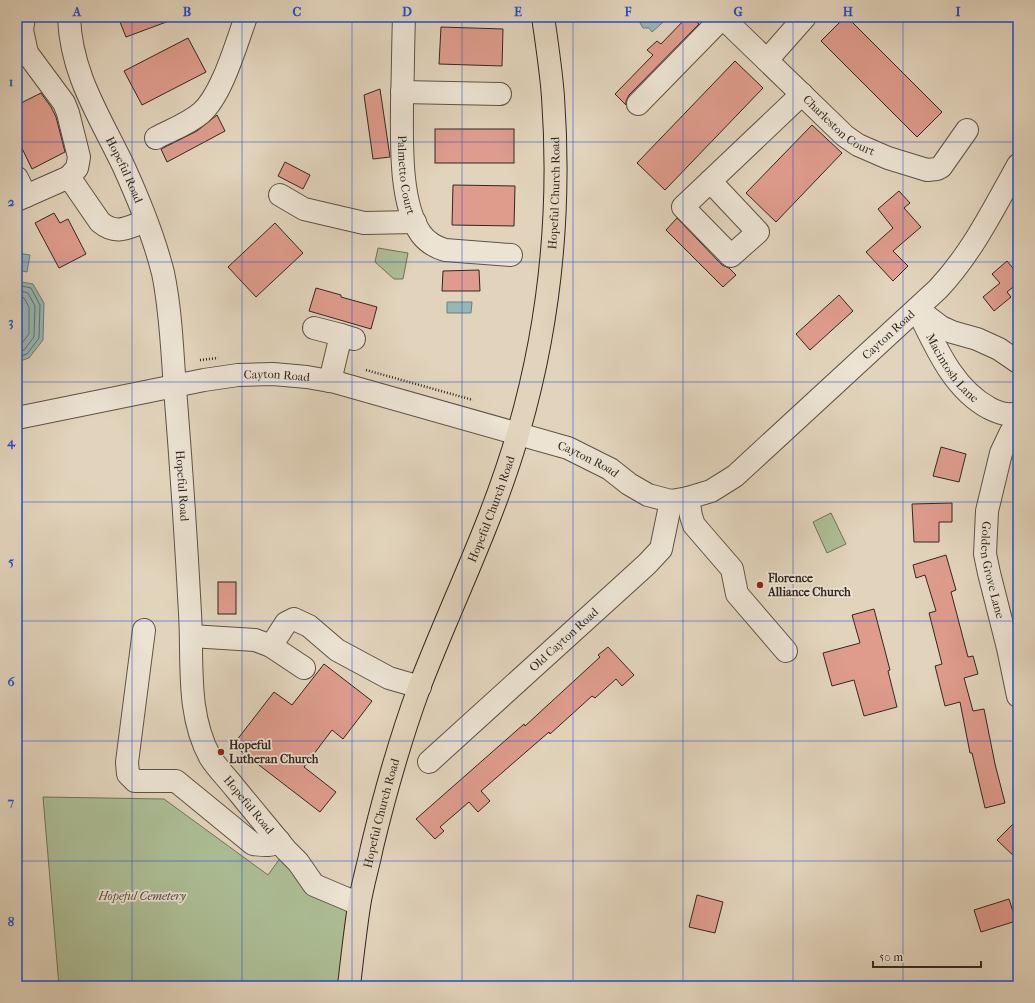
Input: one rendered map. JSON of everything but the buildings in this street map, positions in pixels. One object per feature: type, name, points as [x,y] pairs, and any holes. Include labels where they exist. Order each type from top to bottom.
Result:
[{"type":"main road","name":"Hopeful Church Road","points":[[349,986],[359,904],[391,773],[420,687],[492,511],[518,433],[537,359],[548,294],[554,229],[556,163],[553,97],[543,17]]},
{"type":"street","name":"Hopeful Road","points":[[69,17],[70,37],[82,84],[124,168],[146,221],[155,244],[163,273],[169,304],[183,484],[191,636],[191,688],[195,710],[204,742],[211,757],[279,841],[298,862],[314,885],[359,904]]},
{"type":"street","points":[[156,138],[189,121],[201,113],[208,105],[219,90],[246,17]]},
{"type":"street","name":"Palmetto Court","points":[[404,17],[402,147],[404,178],[410,211],[420,233],[426,240],[439,248],[445,250],[511,255]]},
{"type":"street","points":[[638,104],[722,17]]},
{"type":"street","name":"Charleston Court","points":[[722,17],[845,136],[858,145],[888,158],[927,170],[937,169],[941,167],[967,130]]},
{"type":"street","points":[[767,60],[805,17]]},
{"type":"street","points":[[20,191],[69,177],[77,168],[79,157],[68,113],[58,94],[27,53],[21,23]]},
{"type":"street","points":[[402,92],[500,94]]},
{"type":"street","points":[[710,181],[802,94]]},
{"type":"street","name":"Cayton Road","points":[[17,418],[204,380],[238,375],[273,374],[307,377],[330,381],[568,448],[610,469],[629,484],[648,495],[679,500],[711,491],[735,476],[917,310],[954,272],[967,254],[1018,165]]},
{"type":"street","points":[[69,177],[100,222],[107,227],[114,230],[121,230],[146,221]]},
{"type":"street","points":[[280,195],[304,209],[364,223],[415,222]]},
{"type":"street","name":"Macintosh Lane","points":[[917,310],[941,327],[999,348],[1018,362]]},
{"type":"street","name":"Macintosh Lane","points":[[917,310],[952,374],[964,390],[982,405],[1000,414],[1012,415],[1018,413]]},
{"type":"street","points":[[314,328],[348,337],[330,381]]},
{"type":"street","name":"Golden Grove Lane","points":[[1018,423],[1011,432],[1001,453],[987,511],[985,554],[988,573],[1013,647],[1018,696]]},
{"type":"street","points":[[679,500],[691,516],[694,525],[732,569],[737,594],[786,651]]},
{"type":"street","name":"Old Cayton Road","points":[[428,762],[647,564],[660,549],[679,500]]},
{"type":"street","points":[[271,646],[286,623],[294,619],[309,626],[337,650],[389,678],[420,687]]},
{"type":"street","points":[[144,630],[127,762],[128,774],[135,781],[176,781],[253,844],[265,846],[279,841]]},
{"type":"street","points":[[191,636],[255,640],[271,646],[304,668]]},
{"type":"green space","points":[[378,248],[408,253],[403,279],[394,279],[375,262]]},
{"type":"green space","points":[[831,513],[846,544],[827,553],[813,522]]},
{"type":"green space","name":"Hopeful Cemetery","points":[[43,797],[164,799],[268,875],[286,850],[298,862],[359,904],[349,986],[59,986]]},
{"type":"water","points":[[641,17],[669,17],[652,32],[649,28],[643,28],[640,23],[642,19]]},
{"type":"water","points":[[17,253],[30,255],[27,272],[17,270]]},
{"type":"water","points":[[17,281],[33,284],[44,303],[43,340],[29,358],[17,362]]},
{"type":"water","points":[[447,302],[472,302],[471,313],[447,313]]},
{"type":"place","name":"Florence Alliance Church","points":[[760,585]]},
{"type":"place","name":"Hopeful Lutheran Church","points":[[221,752]]}]
